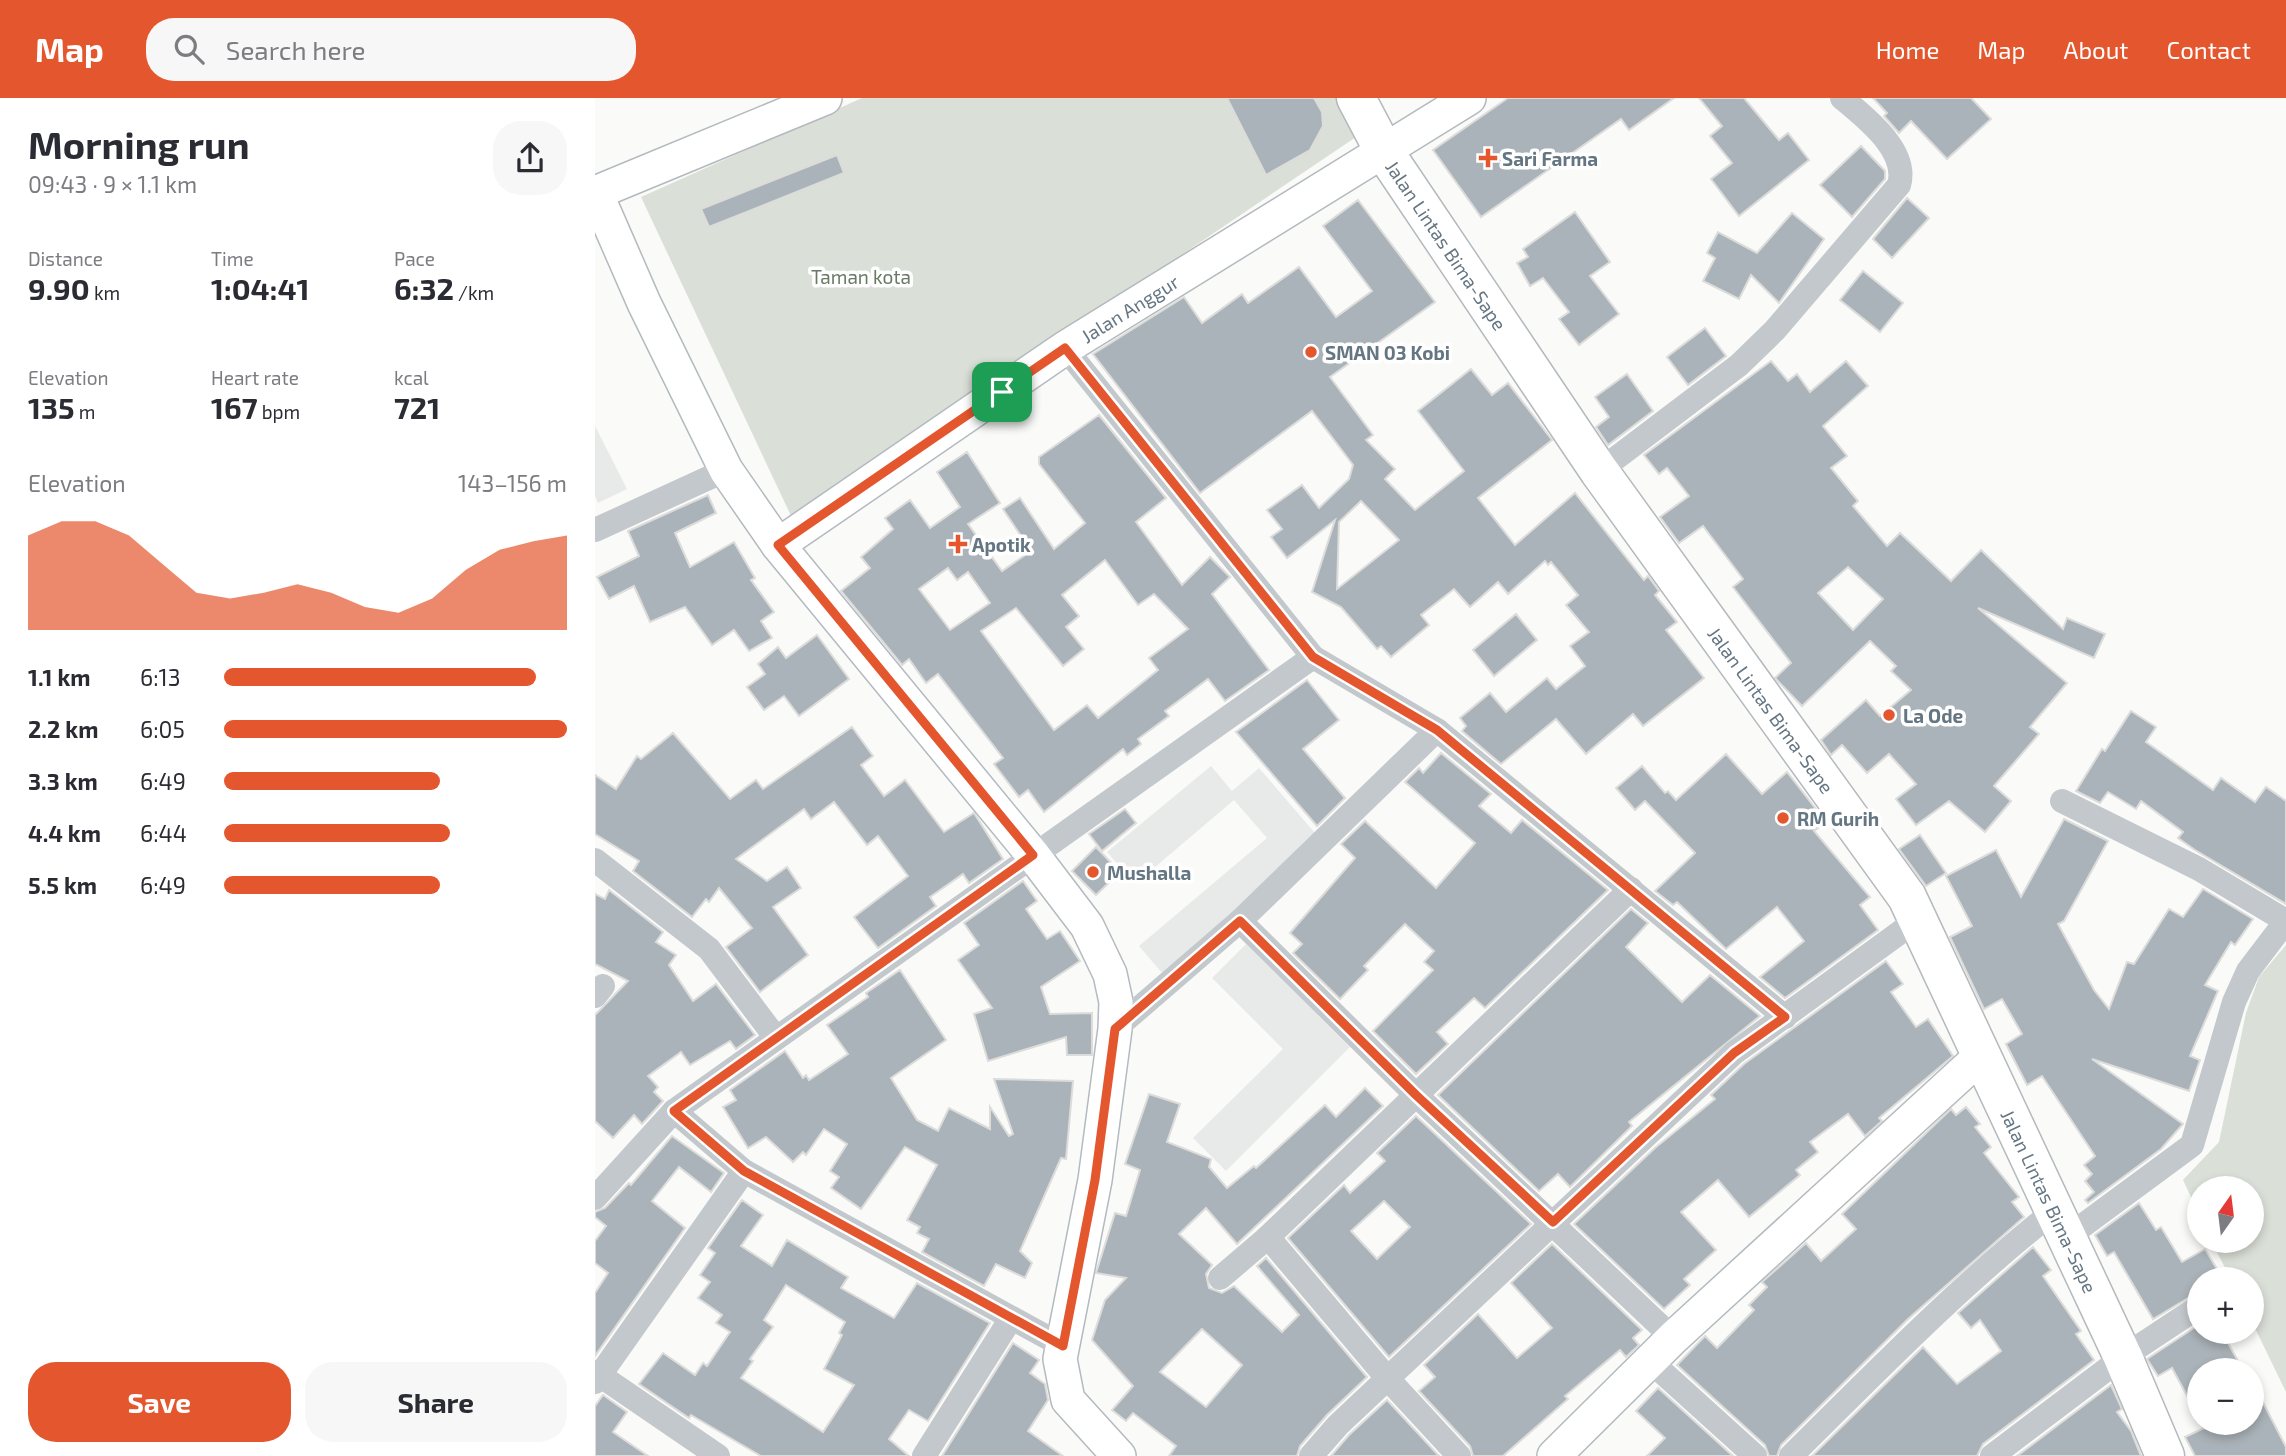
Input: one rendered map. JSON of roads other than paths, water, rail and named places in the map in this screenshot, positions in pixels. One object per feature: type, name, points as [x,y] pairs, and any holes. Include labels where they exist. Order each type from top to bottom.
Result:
[{"type":"highway","name":"Jalan Lintas Bima-Sape","points":[[1356,98],[1385,153],[1599,471],[1899,886],[1982,1055],[2123,1357],[2165,1456]]},
{"type":"street","points":[[825,98],[596,193],[644,303],[726,470],[778,545],[1033,855],[1087,926],[1110,974],[1116,1002],[1115,1029],[1095,1180],[1060,1359],[1068,1400],[1113,1454]]},
{"type":"street","name":"Jalan Anggur","points":[[778,545],[1065,348],[1385,153],[1469,98]]},
{"type":"street","points":[[1599,471],[1739,365],[1776,330],[1899,185],[1901,165],[1896,156],[1851,101]]},
{"type":"street","points":[[1065,348],[1313,657],[1437,730],[1785,1017]]},
{"type":"street","points":[[595,530],[726,470]]},
{"type":"street","points":[[596,1195],[674,1111],[1313,657]]},
{"type":"street","points":[[1115,1029],[1240,921],[1437,730]]},
{"type":"street","points":[[1791,1456],[1991,1260],[2060,1225],[2192,1145],[2234,1002],[2248,971],[2286,921],[2199,869],[2062,801]]},
{"type":"street","points":[[595,860],[709,948],[776,1038]]},
{"type":"street","points":[[1220,1278],[1268,1237],[1631,889]]},
{"type":"street","points":[[1311,1456],[1338,1425],[1734,1053],[1917,920]]},
{"type":"street","points":[[1240,921],[1416,1095],[1553,1222],[1755,1456]]},
{"type":"street","points":[[1554,1456],[1662,1350],[1982,1055]]},
{"type":"street","points":[[674,1111],[744,1171],[1010,1320],[1063,1346]]},
{"type":"street","points":[[718,1456],[597,1376],[744,1171]]},
{"type":"street","points":[[1268,1237],[1388,1379],[1459,1456]]},
{"type":"street","points":[[1992,1456],[2123,1357],[2187,1315]]},
{"type":"street","points":[[924,1456],[1010,1320]]},
{"type":"place","name":"Sari Farma","points":[[1488,158]]},
{"type":"place","name":"SMAN 03 Kobi","points":[[1311,352]]},
{"type":"place","name":"Apotik","points":[[958,544]]},
{"type":"place","name":"La Ode","points":[[1889,715]]},
{"type":"place","name":"RM Gurih","points":[[1783,818]]},
{"type":"place","name":"Mushalla","points":[[1093,872]]},
{"type":"park label","name":"Taman kota","points":[[861,276]]}]
